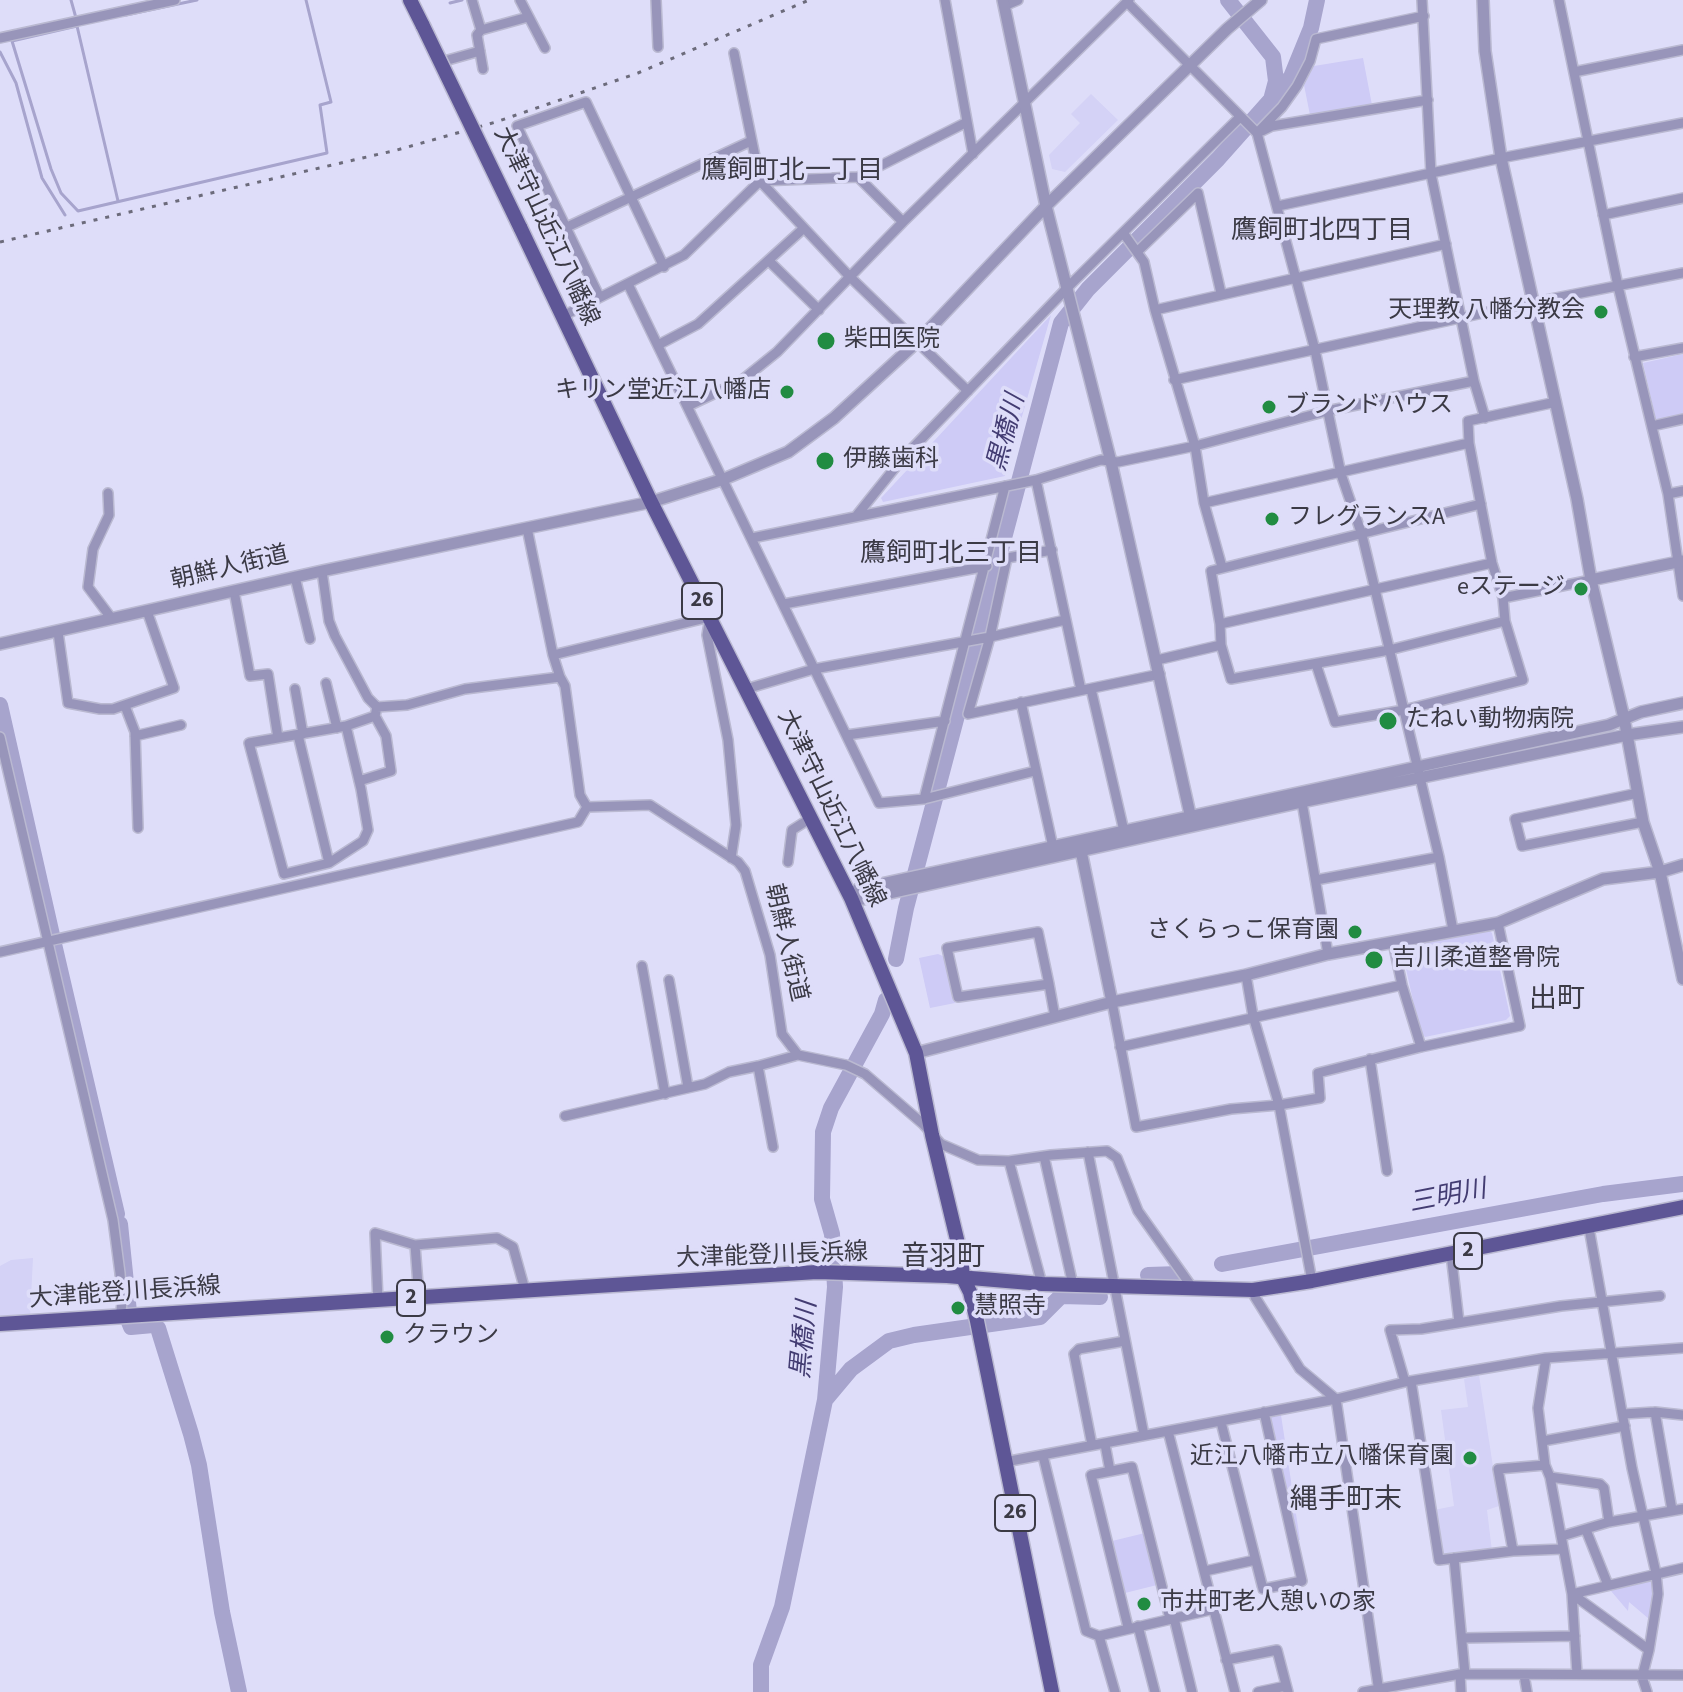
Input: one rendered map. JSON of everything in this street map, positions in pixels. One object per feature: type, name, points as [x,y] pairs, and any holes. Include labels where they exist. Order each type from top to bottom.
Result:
[{"type":"main road","name":"大津守山近江八幡線","points":[[410,0],[651,502],[851,898],[916,1053],[961,1256],[963,1278],[970,1292],[978,1328],[1052,1692]]},
{"type":"main road","name":"大津能登川長浜線","points":[[0,1324],[821,1272],[1115,1286],[1188,1279],[1253,1290],[1589,1228],[1683,1207]]},
{"type":"street","points":[[0,38],[175,0]]},
{"type":"street","points":[[472,0],[481,30]]},
{"type":"street","points":[[520,0],[545,48]]},
{"type":"street","points":[[656,0],[658,47]]},
{"type":"street","points":[[945,0],[973,154]]},
{"type":"street","points":[[1018,0],[1004,3],[1046,206],[1111,462],[1192,822]]},
{"type":"street","points":[[322,571],[651,502],[724,479],[788,452],[834,418],[918,341],[1046,206],[1261,0]]},
{"type":"street","points":[[1422,0],[1431,174],[1474,381],[1485,418]]},
{"type":"street","points":[[1483,0],[1485,51],[1501,158],[1577,499],[1591,580],[1624,718],[1643,822],[1660,872],[1683,979]]},
{"type":"street","points":[[1559,0],[1618,286],[1668,494],[1681,561],[1683,596]]},
{"type":"street","points":[[688,406],[741,381],[777,352],[903,222],[1128,1],[1257,133],[1315,350],[1341,474],[1362,535],[1439,857],[1453,930]]},
{"type":"street","points":[[1257,133],[1297,86],[1310,61],[1316,39],[1424,16]]},
{"type":"street","points":[[483,69],[477,35],[481,30],[528,17]]},
{"type":"street","points":[[1574,72],[1683,50]]},
{"type":"street","points":[[448,60],[480,51]]},
{"type":"street","points":[[734,53],[760,181],[850,277],[968,391]]},
{"type":"street","points":[[1257,133],[1272,126],[1428,100]]},
{"type":"street","points":[[599,296],[517,126],[586,102],[664,267]]},
{"type":"street","points":[[856,516],[902,459],[1068,287],[1240,117]]},
{"type":"street","points":[[563,316],[684,255],[760,181],[858,177],[967,122]]},
{"type":"street","points":[[1278,206],[1683,123]]},
{"type":"street","points":[[567,227],[751,141]]},
{"type":"street","points":[[858,177],[903,222]]},
{"type":"street","points":[[1138,251],[1198,193],[1221,293]]},
{"type":"street","points":[[1603,215],[1683,198]]},
{"type":"street","points":[[658,345],[698,324],[804,228]]},
{"type":"street","points":[[1124,234],[1144,262],[1174,380],[1195,446],[1204,503],[1222,567]]},
{"type":"street","points":[[1155,310],[1446,244]]},
{"type":"street","points":[[769,261],[819,310]]},
{"type":"street","points":[[1174,380],[1462,317],[1683,273]]},
{"type":"street","points":[[628,284],[879,803],[924,799],[1035,771]]},
{"type":"street","points":[[1634,357],[1683,348]]},
{"type":"street","points":[[752,538],[1036,480],[1101,460],[1111,462],[1195,446],[1327,411],[1474,381]]},
{"type":"street","points":[[1316,664],[1335,722],[1404,710],[1523,680],[1492,563],[1469,443],[1468,421],[1556,402]]},
{"type":"street","points":[[1652,426],[1683,419]]},
{"type":"street","points":[[1204,503],[1469,443]]},
{"type":"street","points":[[1036,480],[1065,620],[1124,831]]},
{"type":"street","points":[[924,799],[1007,486]]},
{"type":"street","points":[[1668,494],[1683,491]]},
{"type":"street","points":[[108,493],[109,515],[93,549],[88,587],[112,619]]},
{"type":"street","points":[[1481,504],[1211,571],[1221,645],[1231,679],[1389,650],[1505,621]]},
{"type":"street","points":[[0,952],[578,822],[587,807],[580,795],[565,686],[553,655],[527,528]]},
{"type":"street","points":[[1052,550],[1007,558],[990,637],[968,714],[1160,674]]},
{"type":"street","points":[[1503,598],[1681,561]]},
{"type":"street","points":[[1220,624],[1492,563]]},
{"type":"street","points":[[784,604],[987,566]]},
{"type":"street","name":"朝鮮人街道","points":[[0,644],[322,571],[329,621],[376,711],[391,755],[391,771],[359,781]]},
{"type":"street","points":[[295,577],[310,639]]},
{"type":"street","points":[[234,591],[250,676],[268,674],[278,738]]},
{"type":"street","points":[[58,632],[68,703],[100,709],[125,706],[174,688],[147,611]]},
{"type":"street","points":[[553,655],[710,617],[707,635],[728,740],[736,825],[731,858]]},
{"type":"street","points":[[746,689],[814,669],[1065,620]]},
{"type":"street","points":[[1157,660],[1221,645]]},
{"type":"street","points":[[326,683],[342,727],[359,781],[368,830],[363,841],[329,863],[284,874],[249,743],[342,727],[376,711],[465,689],[560,677]]},
{"type":"street","points":[[295,689],[300,734],[329,863]]},
{"type":"street","points":[[1021,702],[1053,847]]},
{"type":"street","points":[[927,879],[1053,847],[1080,846],[1124,831],[1302,802],[1609,725],[1624,718],[1683,703]]},
{"type":"street","points":[[125,706],[135,736],[138,828]]},
{"type":"street","points":[[847,735],[945,721]]},
{"type":"street","points":[[135,736],[181,725]]},
{"type":"street","points":[[851,898],[858,889],[900,885],[1419,773],[1683,727]]},
{"type":"street","points":[[0,737],[113,1220],[121,1288],[120,1317]]},
{"type":"street","points":[[1638,793],[1515,819],[1522,846],[1643,822]]},
{"type":"street","points":[[1302,802],[1328,954]]},
{"type":"street","name":"朝鮮人街道","points":[[587,807],[650,805],[731,858],[745,871],[770,955],[782,1034],[798,1055]]},
{"type":"street","points":[[788,862],[792,830],[811,818]]},
{"type":"street","points":[[1080,846],[1136,1127],[1231,1109],[1320,1098],[1318,1073],[1520,1026],[1498,923]]},
{"type":"street","points":[[1316,880],[1439,857]]},
{"type":"street","points":[[916,1053],[1112,1002],[1246,975],[1328,954],[1498,923],[1603,879],[1660,872],[1683,865]]},
{"type":"street","points":[[1049,984],[958,997],[947,948],[1038,932],[1049,984],[1055,1017]]},
{"type":"street","points":[[1393,942],[1421,1047]]},
{"type":"street","points":[[642,966],[665,1094]]},
{"type":"street","points":[[1246,975],[1253,1016],[1279,1105],[1312,1281]]},
{"type":"street","points":[[669,980],[688,1087]]},
{"type":"street","points":[[1120,1047],[1402,985]]},
{"type":"street","points":[[565,1116],[705,1084],[729,1072],[798,1055],[846,1065],[865,1074],[951,1150],[978,1160],[1009,1161],[1107,1151],[1117,1158],[1138,1211],[1188,1279]]},
{"type":"street","points":[[1370,1059],[1387,1171]]},
{"type":"street","points":[[758,1066],[773,1147]]},
{"type":"street","points":[[1088,1152],[1144,1435]]},
{"type":"street","points":[[1044,1156],[1073,1285]]},
{"type":"street","points":[[1009,1161],[1042,1284]]},
{"type":"street","points":[[1589,1228],[1625,1426],[1656,1573],[1658,1594],[1642,1677],[1647,1692]]},
{"type":"street","points":[[378,1301],[375,1233],[415,1245],[497,1238],[513,1247],[525,1290]]},
{"type":"street","points":[[415,1245],[419,1298]]},
{"type":"street","points":[[1451,1254],[1459,1322]]},
{"type":"street","points":[[1253,1290],[1300,1369],[1336,1399],[1379,1690]]},
{"type":"street","points":[[1563,1549],[1513,1551],[1439,1560],[1408,1381],[1390,1330],[1421,1329],[1561,1306],[1660,1296]]},
{"type":"street","points":[[1092,1445],[1074,1354],[1079,1349],[1125,1341]]},
{"type":"street","points":[[1005,1462],[1336,1399],[1408,1381],[1546,1358],[1683,1348]]},
{"type":"street","points":[[1546,1358],[1538,1408],[1545,1465],[1550,1477],[1572,1594],[1577,1674]]},
{"type":"street","points":[[1221,1422],[1263,1589],[1302,1581],[1264,1412]]},
{"type":"street","points":[[1623,1414],[1655,1412],[1683,1415]]},
{"type":"street","points":[[1655,1412],[1672,1510]]},
{"type":"street","points":[[1543,1441],[1625,1426]]},
{"type":"street","points":[[1168,1431],[1235,1692]]},
{"type":"street","points":[[1105,1444],[1110,1471]]},
{"type":"street","points":[[1043,1456],[1086,1631],[1099,1636],[1214,1609]]},
{"type":"street","points":[[1513,1551],[1498,1469],[1545,1465]]},
{"type":"street","points":[[1155,1692],[1133,1627],[1091,1475],[1132,1467],[1192,1692]]},
{"type":"street","points":[[1550,1477],[1600,1484],[1604,1488],[1609,1522]]},
{"type":"street","points":[[1562,1536],[1609,1522],[1683,1509]]},
{"type":"street","points":[[1586,1530],[1608,1585]]},
{"type":"street","points":[[1454,1558],[1463,1638],[1461,1692]]},
{"type":"street","points":[[1205,1571],[1255,1560]]},
{"type":"street","points":[[1572,1594],[1683,1568]]},
{"type":"street","points":[[1572,1594],[1649,1650]]},
{"type":"street","points":[[1099,1636],[1115,1692]]},
{"type":"street","points":[[1463,1638],[1575,1636]]},
{"type":"street","points":[[1226,1660],[1277,1650],[1287,1689],[1258,1692]]},
{"type":"street","points":[[1363,1692],[1463,1674],[1683,1675]]},
{"type":"street","points":[[1524,1675],[1527,1692]]},
{"type":"shaded area","points":[[1363,58],[1372,105],[1310,115],[1304,85],[1314,66]]},
{"type":"shaded area","points":[[1091,94],[1118,120],[1065,172],[1052,169],[1049,155],[1080,123],[1071,114]]},
{"type":"shaded area","points":[[1051,315],[1005,476],[883,502],[881,498]]},
{"type":"shaded area","points":[[1683,354],[1683,414],[1656,420],[1643,363]]},
{"type":"shaded area","points":[[1486,927],[1492,933],[1510,1016],[1506,1020],[1425,1037],[1420,1032],[1402,951],[1406,943]]},
{"type":"shaded area","points":[[938,954],[945,957],[955,1003],[930,1008],[919,958]]},
{"type":"shaded area","points":[[33,1258],[30,1317],[0,1319],[0,1266],[11,1260]]},
{"type":"shaded area","name":"近江八幡市立八幡保育園","points":[[1479,1375],[1499,1506],[1487,1510],[1492,1551],[1446,1557],[1441,1552],[1434,1510],[1454,1506],[1441,1410],[1468,1407],[1464,1379]]},
{"type":"shaded area","points":[[1281,1415],[1300,1540],[1269,1420]]},
{"type":"shaded area","points":[[1145,1533],[1157,1585],[1125,1593],[1112,1541]]},
{"type":"shaded area","points":[[1648,1579],[1654,1584],[1649,1619],[1629,1602],[1628,1611],[1611,1591]]},
{"type":"waterway","points":[[71,0],[76,18]]},
{"type":"waterway","points":[[126,15],[197,0]]},
{"type":"waterway","points":[[118,201],[77,26],[12,41],[51,169],[61,193],[78,211],[327,153],[320,105],[331,102],[306,0]]},
{"type":"waterway","points":[[450,3],[462,0]]},
{"type":"waterway","points":[[1228,0],[1273,57],[1276,81],[1272,96]]},
{"type":"waterway","name":"黒橋川","points":[[896,959],[906,908],[1061,323],[1088,289],[1218,159],[1291,77],[1311,28],[1317,0]]},
{"type":"waterway","points":[[0,52],[16,83],[42,178],[65,215]]},
{"type":"waterway","points":[[0,705],[52,935]]},
{"type":"waterway","points":[[54,944],[117,1214]]},
{"type":"waterway","name":"黒橋川","points":[[761,1692],[761,1665],[782,1607],[825,1400],[835,1287],[832,1234],[822,1199],[823,1132],[831,1108],[882,1014],[886,1000]]},
{"type":"waterway","name":"三明川","points":[[1222,1264],[1603,1194],[1683,1184]]},
{"type":"waterway","points":[[120,1224],[129,1312]]},
{"type":"waterway","name":"三明川","points":[[1148,1275],[1180,1274]]},
{"type":"waterway","name":"三明川","points":[[825,1400],[851,1369],[889,1341],[1040,1317],[1061,1296],[1100,1297]]},
{"type":"waterway","points":[[129,1322],[131,1327],[153,1325],[158,1328],[191,1434],[239,1692]]},
{"type":"railway","points":[[0,242],[397,150],[496,122],[638,73],[809,0]]},
{"type":"place","name":"天理教 八幡分教会","points":[[1601,312]]},
{"type":"place","name":"柴田医院","points":[[826,341]]},
{"type":"place","name":"キリン堂近江八幡店","points":[[787,392]]},
{"type":"place","name":"ブランドハウス","points":[[1269,407]]},
{"type":"place","name":"伊藤歯科","points":[[825,461]]},
{"type":"place","name":"フレグランスA","points":[[1272,519]]},
{"type":"place","name":"eステージ","points":[[1581,589]]},
{"type":"place","name":"たねい動物病院","points":[[1388,721]]},
{"type":"place","name":"さくらっこ保育園","points":[[1355,932]]},
{"type":"place","name":"吉川柔道整骨院","points":[[1374,960]]},
{"type":"place","name":"慧照寺","points":[[958,1308]]},
{"type":"place","name":"クラウン","points":[[387,1337]]},
{"type":"place","name":"近江八幡市立八幡保育園","points":[[1470,1458]]},
{"type":"place","name":"市井町老人憩いの家","points":[[1144,1604]]},
{"type":"district","name":"鷹飼町北一丁目","points":[[792,172]]},
{"type":"district","name":"鷹飼町北四丁目","points":[[1322,232]]},
{"type":"district","name":"鷹飼町北三丁目","points":[[951,555]]},
{"type":"district","name":"出町","points":[[1557,1001]]},
{"type":"district","name":"音羽町","points":[[943,1259]]},
{"type":"district","name":"縄手町末","points":[[1346,1502]]}]
